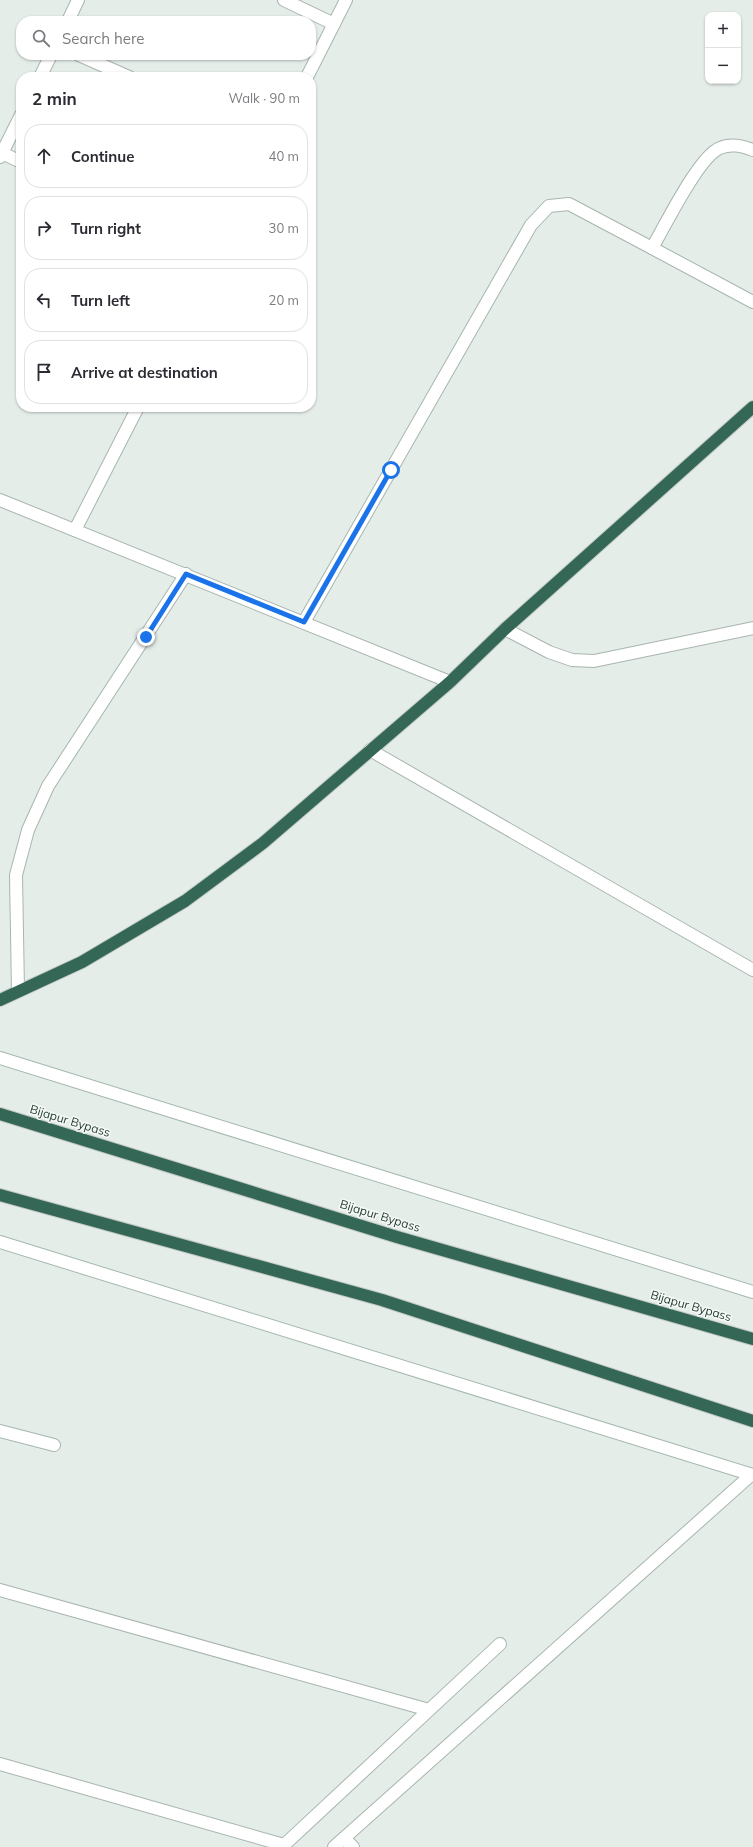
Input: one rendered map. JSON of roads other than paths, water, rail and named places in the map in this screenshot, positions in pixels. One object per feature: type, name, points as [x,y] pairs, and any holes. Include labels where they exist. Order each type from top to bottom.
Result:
[{"type":"highway","points":[[0,1000],[18,990],[82,962],[185,901],[263,843],[450,682],[505,629],[753,407]]},
{"type":"highway","name":"Bijapur Bypass","points":[[0,1114],[397,1237],[753,1339]]},
{"type":"highway","points":[[0,1194],[382,1300],[753,1421]]},
{"type":"street","points":[[70,16],[78,0]]},
{"type":"street","points":[[284,0],[334,24]]},
{"type":"street","points":[[316,59],[346,0]]},
{"type":"street","points":[[42,72],[48,60]]},
{"type":"street","points":[[90,60],[118,72]]},
{"type":"street","points":[[310,72],[316,60]]},
{"type":"street","points":[[16,125],[1,155],[16,160]]},
{"type":"street","points":[[652,248],[702,163],[719,148],[732,145],[753,150]]},
{"type":"street","points":[[304,622],[531,225],[549,206],[569,204],[753,302]]},
{"type":"street","points":[[75,530],[135,412]]},
{"type":"street","points":[[0,500],[450,682]]},
{"type":"street","points":[[18,990],[16,875],[28,830],[48,786],[186,574]]},
{"type":"street","points":[[505,629],[550,652],[572,660],[594,661],[753,628]]},
{"type":"street","points":[[370,750],[753,970]]},
{"type":"street","points":[[0,1058],[753,1292]]},
{"type":"street","points":[[0,1242],[752,1475]]},
{"type":"street","points":[[0,1431],[54,1445]]},
{"type":"street","points":[[334,1847],[752,1475]]},
{"type":"street","points":[[0,1590],[429,1710]]},
{"type":"street","points":[[0,1764],[283,1846],[500,1644]]},
{"type":"street","points":[[344,1838],[353,1847]]}]
